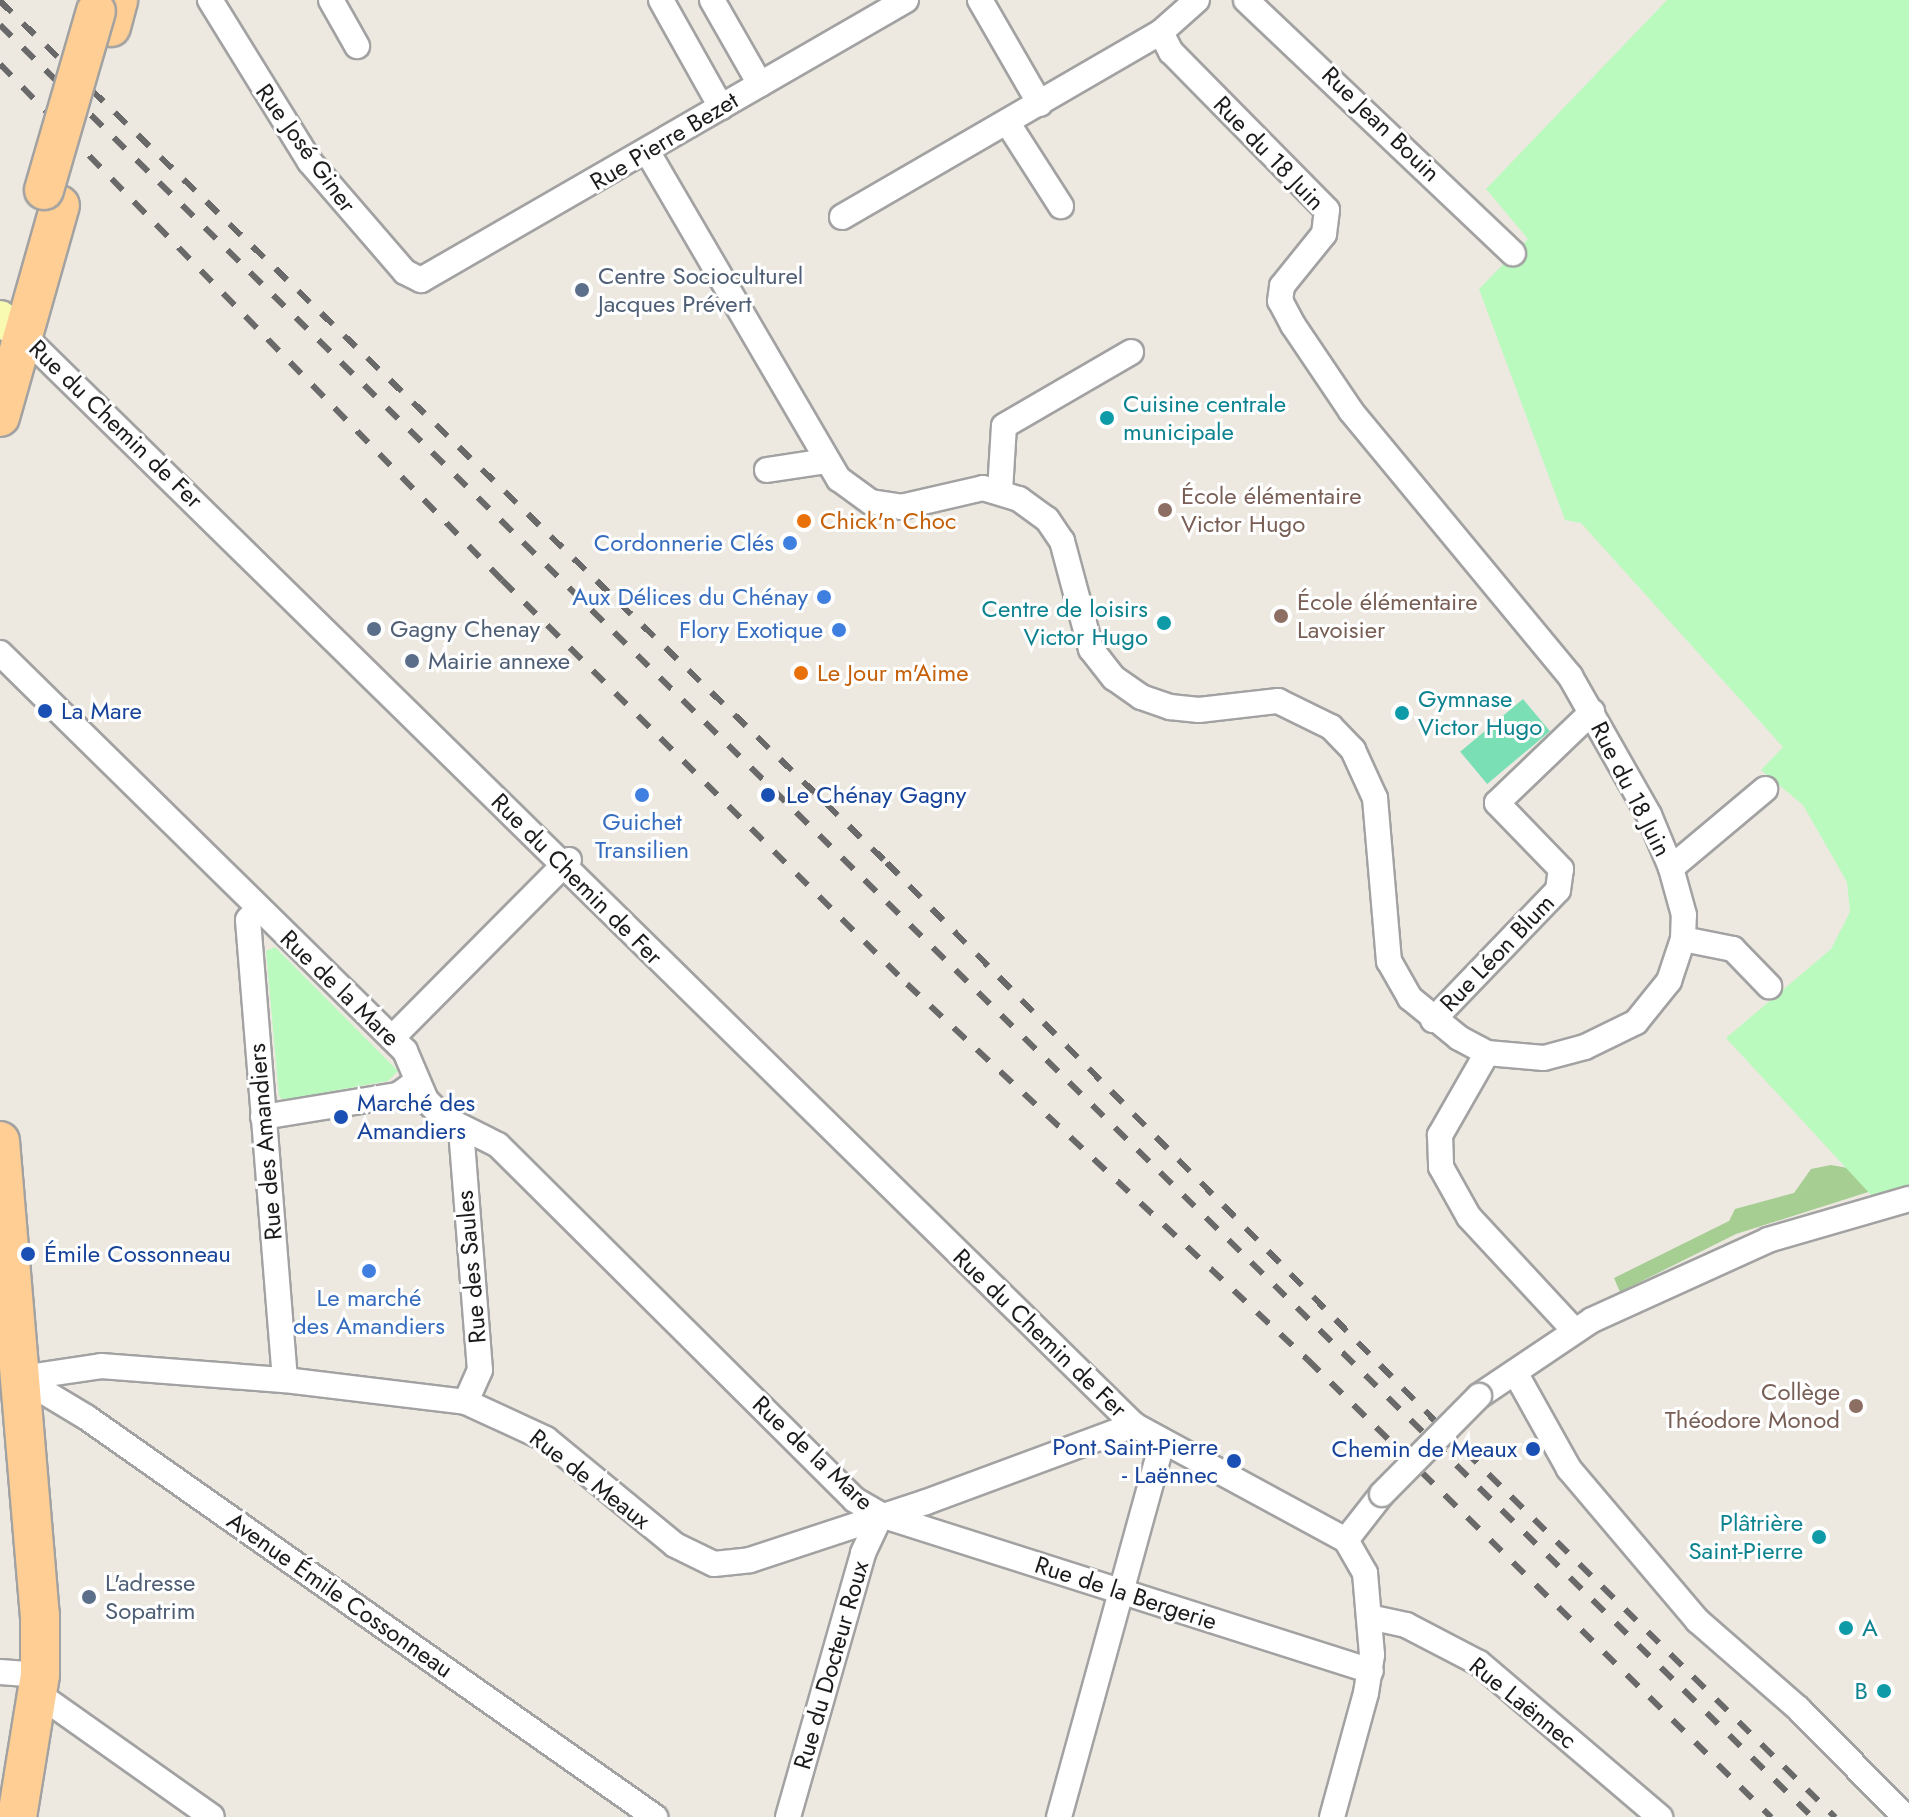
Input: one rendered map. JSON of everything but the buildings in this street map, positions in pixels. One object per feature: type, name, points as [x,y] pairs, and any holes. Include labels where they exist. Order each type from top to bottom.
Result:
[{"type":"main road","points":[[0,417],[7,322],[52,198],[106,9]]},
{"type":"main road","points":[[0,1141],[10,1380],[40,1615],[39,1684],[17,1817]]},
{"type":"street","name":"Rue José Giner","points":[[210,0],[310,162],[405,272],[421,280]]},
{"type":"street","points":[[331,0],[357,46]]},
{"type":"street","points":[[661,0],[721,107]]},
{"type":"street","points":[[712,0],[760,84]]},
{"type":"street","name":"Rue Pierre Bezet","points":[[421,280],[906,0]]},
{"type":"street","points":[[980,0],[1040,104]]},
{"type":"street","points":[[842,217],[1161,32],[1197,0]]},
{"type":"street","name":"Rue Jean Bouin","points":[[1246,0],[1360,102],[1513,253]]},
{"type":"street","name":"Rue du 18 Juin","points":[[1000,491],[1047,519],[1062,541],[1091,649],[1114,678],[1141,697],[1170,707],[1199,710],[1278,701],[1316,716],[1353,750],[1375,798],[1389,961],[1398,983],[1433,1020],[1487,1053],[1544,1058],[1614,1035],[1650,1009],[1669,981],[1683,939],[1682,898],[1649,815],[1592,712],[1543,638],[1326,378],[1280,301],[1288,276],[1328,223],[1322,204],[1171,52],[1161,32]]},
{"type":"street","points":[[1007,122],[1061,206]]},
{"type":"street","points":[[647,151],[827,461],[839,479],[881,504],[901,507],[983,488],[1000,491],[1004,426],[1131,352]]},
{"type":"street","name":"Rue du Chemin de Fer","points":[[7,322],[566,863],[1134,1425]]},
{"type":"street","points":[[767,470],[827,461]]},
{"type":"street","name":"Rue de la Mare","points":[[0,653],[392,1038],[415,1069],[416,1082],[426,1100],[461,1129],[498,1145],[855,1500],[881,1515]]},
{"type":"street","name":"Rue Léon Blum","points":[[1433,1020],[1558,890],[1561,869],[1497,803],[1592,712]]},
{"type":"street","points":[[1671,868],[1765,789]]},
{"type":"street","points":[[392,1038],[566,863]]},
{"type":"street","name":"Rue des Amandiers","points":[[259,908],[248,920],[285,1380]]},
{"type":"street","points":[[1683,939],[1733,949],[1769,986]]},
{"type":"street","points":[[1487,1053],[1440,1135],[1441,1167],[1469,1217],[1574,1330]]},
{"type":"street","points":[[263,1117],[398,1095],[416,1082]]},
{"type":"street","name":"Rue des Saules","points":[[461,1129],[480,1370],[466,1402]]},
{"type":"street","points":[[1346,1540],[1382,1494],[1479,1396],[1516,1374],[1574,1330],[1768,1240],[1909,1199]]},
{"type":"street","name":"Rue de Meaux","points":[[10,1380],[101,1366],[285,1380],[466,1402],[546,1439],[675,1545],[714,1564],[750,1560],[1134,1425]]},
{"type":"street","points":[[1516,1374],[1569,1469],[1698,1621],[1799,1709],[1905,1817]]},
{"type":"street","name":"Avenue Émile Cossonneau","points":[[10,1380],[86,1417],[655,1817]]},
{"type":"street","points":[[1134,1425],[1162,1444],[1346,1540],[1365,1573],[1371,1671],[1332,1817]]},
{"type":"street","points":[[1059,1817],[1162,1444]]},
{"type":"street","name":"Rue de la Bergerie","points":[[881,1515],[1371,1671]]},
{"type":"street","name":"Rue du Docteur Roux","points":[[788,1817],[863,1553],[881,1515]]},
{"type":"street","name":"Rue Laënnec","points":[[1369,1617],[1406,1625],[1479,1663],[1660,1817]]},
{"type":"street","points":[[0,1672],[39,1684],[212,1817]]},
{"type":"green space","points":[[1667,0],[1909,0],[1909,1185],[1871,1195],[1726,1038],[1831,949],[1850,912],[1847,882],[1803,805],[1761,770],[1783,747],[1581,523],[1565,520],[1479,289],[1528,239],[1486,189]]},
{"type":"green space","points":[[1523,699],[1550,731],[1487,784],[1460,752]]},
{"type":"green space","points":[[275,947],[398,1071],[388,1081],[283,1100],[279,1096],[266,951]]},
{"type":"green space","points":[[1831,1165],[1909,1179],[1736,1234],[1620,1292],[1614,1278],[1729,1221],[1735,1209],[1794,1193],[1811,1169]]},
{"type":"railway","points":[[0,1],[887,863],[1443,1429],[1835,1817]]},
{"type":"railway","points":[[0,25],[1812,1817]]},
{"type":"railway","points":[[0,64],[502,580],[907,984],[1308,1360],[1771,1817]]},
{"type":"place","name":"Centre Socioculturel Jacques Prévert","points":[[582,290]]},
{"type":"place","name":"Cuisine centrale municipale","points":[[1107,418]]},
{"type":"place","name":"École élémentaire Victor Hugo","points":[[1165,510]]},
{"type":"place","name":"Chick'n Choc","points":[[804,521]]},
{"type":"place","name":"Cordonnerie Clés","points":[[790,543]]},
{"type":"place","name":"Aux Délices du Chénay","points":[[824,597]]},
{"type":"place","name":"École élémentaire Lavoisier","points":[[1281,616]]},
{"type":"place","name":"Centre de loisirs Victor Hugo","points":[[1164,623]]},
{"type":"place","name":"Gagny Chenay","points":[[374,629]]},
{"type":"place","name":"Flory Exotique","points":[[839,630]]},
{"type":"place","name":"Mairie annexe","points":[[412,661]]},
{"type":"place","name":"Le Jour m'Aime","points":[[801,673]]},
{"type":"place","name":"La Mare","points":[[45,711]]},
{"type":"place","name":"Gymnase Victor Hugo","points":[[1402,713]]},
{"type":"place","name":"Guichet Transilien","points":[[642,795]]},
{"type":"place","name":"Le Chénay Gagny","points":[[768,795]]},
{"type":"place","name":"Marché des Amandiers","points":[[341,1117]]},
{"type":"place","name":"Émile Cossonneau","points":[[28,1254]]},
{"type":"place","name":"Le marché des Amandiers","points":[[369,1271]]},
{"type":"place","name":"Collège Théodore Monod","points":[[1856,1406]]},
{"type":"place","name":"Chemin de Meaux","points":[[1533,1449]]},
{"type":"place","name":"Pont Saint-Pierre - Laënnec","points":[[1234,1461]]},
{"type":"place","name":"Plâtrière Saint-Pierre","points":[[1819,1537]]},
{"type":"place","name":"L'adresse Sopatrim","points":[[89,1597]]},
{"type":"place","name":"A","points":[[1846,1628]]},
{"type":"place","name":"B","points":[[1884,1691]]}]
